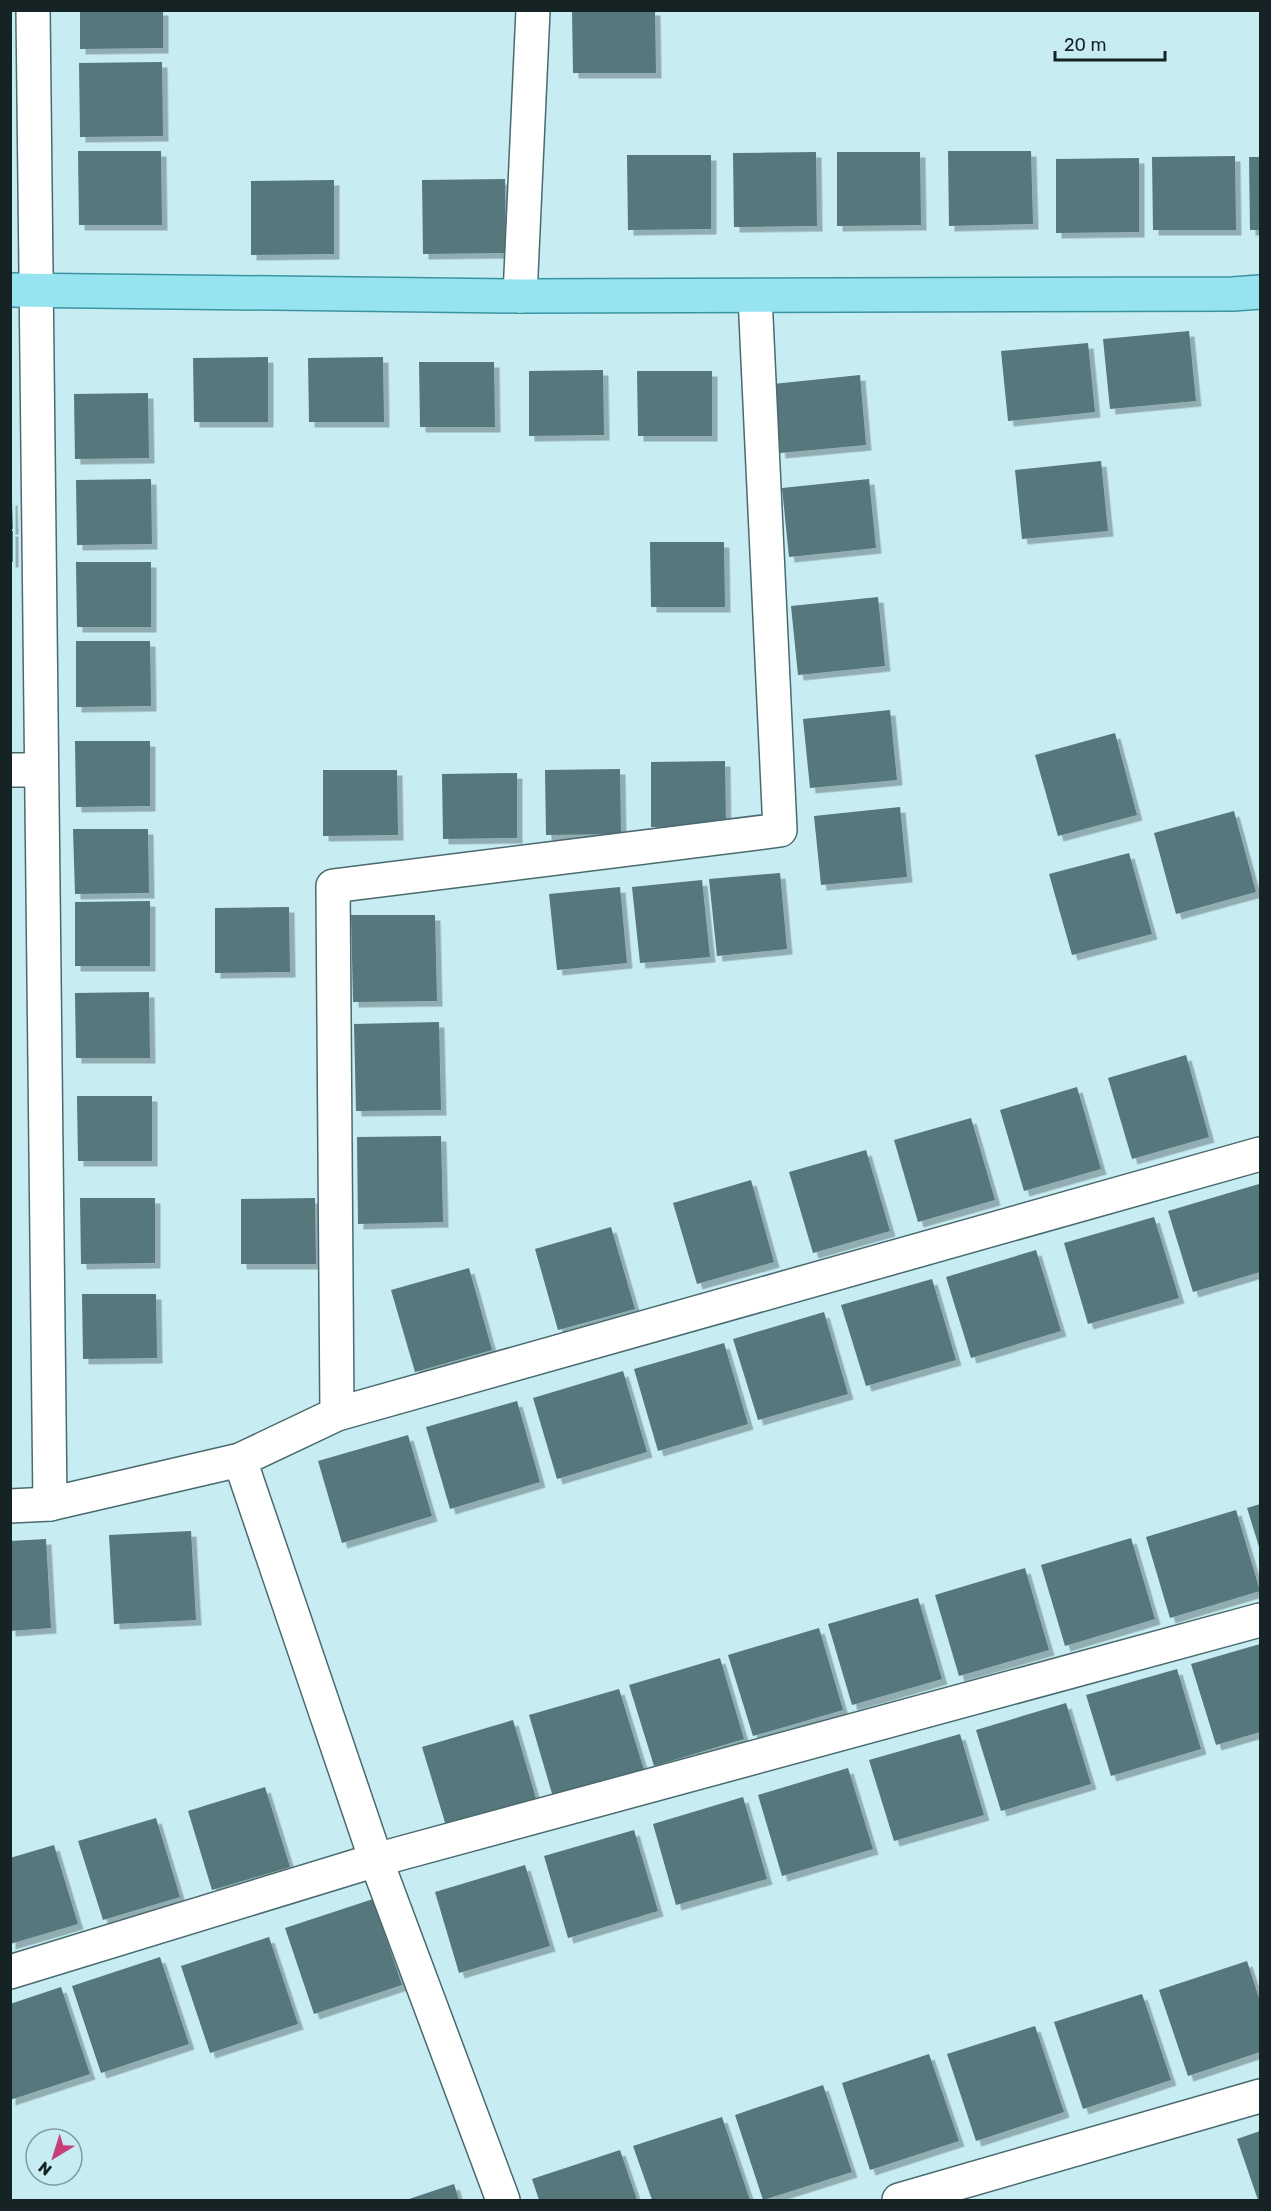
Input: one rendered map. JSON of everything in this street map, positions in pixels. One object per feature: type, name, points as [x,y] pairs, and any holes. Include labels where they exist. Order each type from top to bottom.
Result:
[{"type":"main road","points":[[23,291],[520,296],[1233,294],[1260,292]]},
{"type":"street","points":[[33,10],[23,291],[25,770],[50,1504]]},
{"type":"street","points":[[520,296],[533,10]]},
{"type":"street","points":[[337,1414],[333,886],[780,830],[755,296]]},
{"type":"street","points":[[10,1506],[50,1504],[240,1460],[337,1414],[1260,1154]]},
{"type":"street","points":[[240,1460],[376,1860],[503,2200]]},
{"type":"street","points":[[10,1972],[376,1860],[1260,1620]]},
{"type":"street","points":[[899,2200],[1260,2096]]},
{"type":"building","points":[[80,10],[163,10],[163,48],[80,49]]},
{"type":"building","points":[[572,10],[655,10],[656,73],[573,73]]},
{"type":"building","points":[[162,62],[163,136],[80,137],[79,63]]},
{"type":"building","points":[[78,151],[161,151],[162,225],[79,225]]},
{"type":"building","points":[[948,151],[1031,151],[1033,224],[949,226]]},
{"type":"building","points":[[816,152],[817,226],[734,227],[733,153]]},
{"type":"building","points":[[837,152],[920,152],[921,225],[837,226]]},
{"type":"building","points":[[627,155],[711,155],[711,229],[628,230]]},
{"type":"building","points":[[1235,156],[1236,230],[1153,230],[1152,157]]},
{"type":"building","points":[[1249,157],[1260,157],[1260,230],[1250,230]]},
{"type":"building","points":[[1139,158],[1139,232],[1056,233],[1056,159]]},
{"type":"building","points":[[505,179],[506,253],[423,254],[422,180]]},
{"type":"building","points":[[334,180],[334,254],[251,255],[251,181]]},
{"type":"building","points":[[1189,331],[1196,401],[1110,409],[1103,339]]},
{"type":"building","points":[[1088,343],[1095,412],[1008,421],[1001,351]]},
{"type":"building","points":[[268,357],[268,422],[194,422],[193,358]]},
{"type":"building","points":[[383,357],[384,422],[309,422],[308,358]]},
{"type":"building","points":[[419,362],[494,362],[495,427],[420,427]]},
{"type":"building","points":[[603,370],[604,435],[529,436],[529,371]]},
{"type":"building","points":[[637,371],[712,371],[712,436],[638,436]]},
{"type":"building","points":[[860,375],[866,445],[780,453],[773,384]]},
{"type":"building","points":[[148,393],[149,458],[75,459],[74,394]]},
{"type":"building","points":[[1101,461],[1108,531],[1022,539],[1015,470]]},
{"type":"building","points":[[151,479],[152,544],[77,545],[76,480]]},
{"type":"building","points":[[869,479],[876,548],[789,557],[782,488]]},
{"type":"building","points":[[10,500],[12,500],[13,529],[10,529]]},
{"type":"building","points":[[10,531],[13,531],[13,562],[10,562]]},
{"type":"building","points":[[650,542],[724,542],[725,607],[651,607]]},
{"type":"building","points":[[76,562],[151,562],[151,627],[77,627]]},
{"type":"building","points":[[878,597],[885,666],[798,675],[791,606]]},
{"type":"building","points":[[76,641],[150,641],[151,706],[76,707]]},
{"type":"building","points":[[890,710],[897,780],[810,788],[803,719]]},
{"type":"building","points":[[1115,733],[1137,815],[1058,836],[1035,755]]},
{"type":"building","points":[[75,741],[150,741],[150,806],[76,807]]},
{"type":"building","points":[[725,761],[726,826],[651,827],[651,762]]},
{"type":"building","points":[[620,769],[621,834],[546,835],[545,770]]},
{"type":"building","points":[[323,770],[397,770],[398,835],[323,836]]},
{"type":"building","points":[[517,773],[517,838],[443,839],[442,774]]},
{"type":"building","points":[[900,807],[907,877],[821,885],[814,816]]},
{"type":"building","points":[[1234,811],[1256,892],[1176,914],[1154,833]]},
{"type":"building","points":[[73,829],[148,829],[149,893],[75,894]]},
{"type":"building","points":[[1129,853],[1152,934],[1072,955],[1049,874]]},
{"type":"building","points":[[780,873],[787,949],[717,956],[709,879]]},
{"type":"building","points":[[702,880],[710,957],[640,963],[632,887]]},
{"type":"building","points":[[620,887],[627,963],[557,970],[549,894]]},
{"type":"building","points":[[150,901],[150,966],[75,966],[75,902]]},
{"type":"building","points":[[289,907],[290,972],[215,973],[215,908]]},
{"type":"building","points":[[351,915],[435,915],[437,1001],[353,1002]]},
{"type":"building","points":[[149,992],[150,1058],[76,1058],[75,993]]},
{"type":"building","points":[[439,1022],[441,1110],[356,1111],[354,1024]]},
{"type":"building","points":[[1186,1055],[1209,1137],[1132,1159],[1108,1078]]},
{"type":"building","points":[[1077,1087],[1101,1169],[1024,1191],[1000,1110]]},
{"type":"building","points":[[77,1096],[152,1096],[152,1161],[78,1161]]},
{"type":"building","points":[[971,1118],[995,1200],[918,1222],[894,1140]]},
{"type":"building","points":[[441,1136],[443,1222],[358,1224],[357,1137]]},
{"type":"building","points":[[866,1150],[890,1231],[813,1253],[789,1172]]},
{"type":"building","points":[[751,1180],[774,1262],[697,1284],[673,1203]]},
{"type":"building","points":[[1259,1184],[1260,1272],[1193,1292],[1168,1211]]},
{"type":"building","points":[[80,1198],[155,1198],[155,1263],[81,1264]]},
{"type":"building","points":[[315,1198],[316,1264],[241,1264],[241,1199]]},
{"type":"building","points":[[1154,1217],[1179,1298],[1088,1324],[1064,1243]]},
{"type":"building","points":[[611,1227],[635,1309],[558,1330],[535,1249]]},
{"type":"building","points":[[1036,1250],[1061,1331],[971,1358],[946,1277]]},
{"type":"building","points":[[469,1268],[492,1350],[415,1372],[391,1290]]},
{"type":"building","points":[[932,1279],[956,1360],[866,1386],[841,1305]]},
{"type":"building","points":[[82,1294],[156,1294],[157,1358],[83,1359]]},
{"type":"building","points":[[824,1312],[848,1394],[758,1420],[733,1339]]},
{"type":"building","points":[[724,1343],[748,1424],[658,1451],[634,1369]]},
{"type":"building","points":[[623,1371],[647,1452],[557,1479],[533,1398]]},
{"type":"building","points":[[517,1401],[540,1482],[450,1509],[426,1427]]},
{"type":"building","points":[[408,1435],[432,1516],[342,1543],[318,1461]]},
{"type":"building","points":[[1260,1504],[1260,1550],[1247,1508]]},
{"type":"building","points":[[1236,1510],[1260,1591],[1170,1618],[1146,1537]]},
{"type":"building","points":[[191,1531],[196,1620],[114,1624],[109,1535]]},
{"type":"building","points":[[1131,1538],[1155,1619],[1065,1646],[1041,1565]]},
{"type":"building","points":[[46,1539],[51,1628],[10,1631],[10,1541]]},
{"type":"building","points":[[1025,1568],[1049,1650],[959,1676],[935,1595]]},
{"type":"building","points":[[918,1598],[942,1679],[852,1705],[828,1624]]},
{"type":"building","points":[[819,1628],[843,1710],[753,1736],[728,1655]]},
{"type":"building","points":[[1260,1644],[1260,1732],[1216,1745],[1191,1664]]},
{"type":"building","points":[[720,1658],[744,1739],[654,1766],[629,1685]]},
{"type":"building","points":[[1177,1669],[1201,1749],[1111,1776],[1086,1695]]},
{"type":"building","points":[[619,1689],[644,1770],[553,1797],[529,1715]]},
{"type":"building","points":[[1066,1703],[1091,1784],[1001,1811],[976,1730]]},
{"type":"building","points":[[513,1720],[537,1802],[447,1829],[422,1747]]},
{"type":"building","points":[[960,1734],[984,1815],[894,1841],[869,1760]]},
{"type":"building","points":[[848,1768],[873,1849],[782,1876],[758,1795]]},
{"type":"building","points":[[265,1787],[290,1867],[212,1890],[188,1811]]},
{"type":"building","points":[[743,1797],[767,1879],[676,1905],[653,1824]]},
{"type":"building","points":[[156,1818],[180,1897],[103,1920],[78,1841]]},
{"type":"building","points":[[634,1830],[658,1911],[568,1938],[544,1856]]},
{"type":"building","points":[[54,1845],[78,1924],[10,1944],[10,1858]]},
{"type":"building","points":[[525,1865],[550,1946],[459,1973],[435,1892]]},
{"type":"building","points":[[373,1899],[402,1985],[314,2014],[285,1928]]},
{"type":"building","points":[[269,1937],[298,2024],[210,2053],[181,1966]]},
{"type":"building","points":[[160,1957],[189,2044],[101,2073],[72,1986]]},
{"type":"building","points":[[1247,1961],[1260,2001],[1260,2052],[1188,2076],[1159,1990]]},
{"type":"building","points":[[61,1987],[90,2074],[10,2100],[10,2004]]},
{"type":"building","points":[[1142,1994],[1171,2080],[1083,2109],[1054,2022]]},
{"type":"building","points":[[1035,2026],[1064,2112],[976,2141],[947,2054]]},
{"type":"building","points":[[929,2054],[959,2141],[870,2170],[842,2083]]},
{"type":"building","points":[[823,2085],[852,2172],[763,2200],[735,2115]]},
{"type":"building","points":[[722,2117],[750,2200],[652,2200],[633,2146]]},
{"type":"building","points":[[1260,2131],[1260,2200],[1258,2200],[1237,2139]]},
{"type":"building","points":[[620,2150],[637,2200],[539,2200],[532,2179]]},
{"type":"building","points":[[454,2184],[459,2200],[406,2200]]}]
